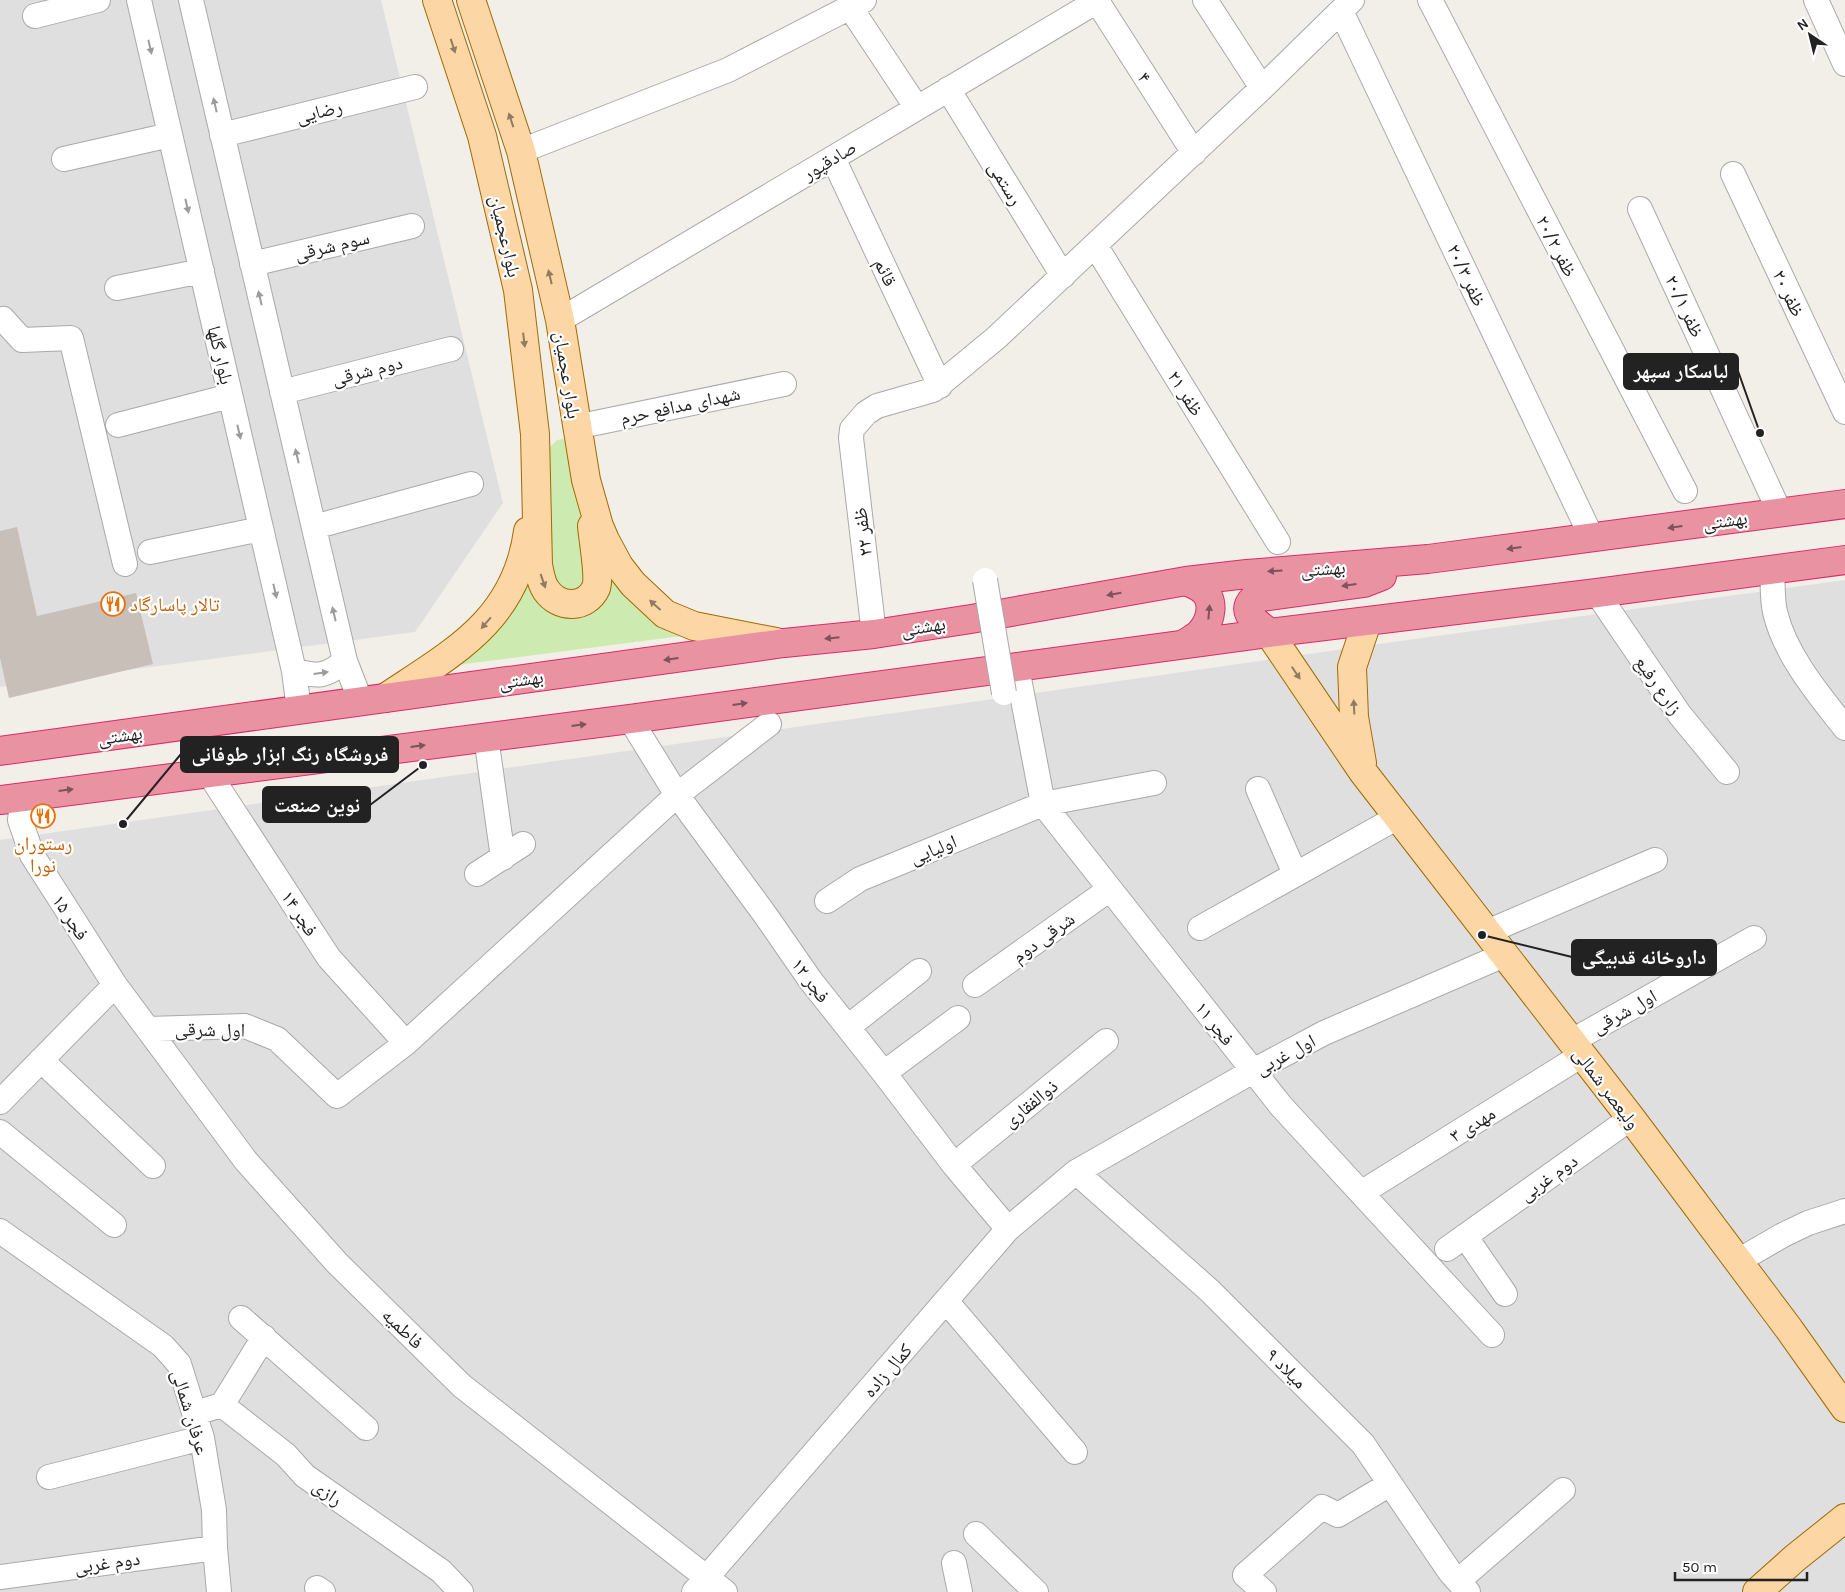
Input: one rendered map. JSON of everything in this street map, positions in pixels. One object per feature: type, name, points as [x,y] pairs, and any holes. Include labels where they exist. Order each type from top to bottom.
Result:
[{"type":"highway","name":"بهشتی","points":[[0,751],[784,643],[874,634],[1186,581],[1247,574],[1428,560],[1845,504]]},
{"type":"highway","points":[[1269,633],[1250,615],[1247,608],[1254,598],[1364,583],[1428,560]]},
{"type":"highway","points":[[11,798],[630,719],[1184,644],[1845,560]]},
{"type":"highway","points":[[1184,644],[1200,633],[1208,621],[1211,609],[1208,595],[1200,588],[1186,581]]},
{"type":"main road","name":"بلوارعجمیان","points":[[437,0],[482,136],[518,290],[535,434],[535,480]]},
{"type":"main road","name":"بلوار عجمیان","points":[[472,0],[521,151],[560,320],[586,480],[599,526],[618,566],[633,584],[665,614],[694,626],[784,643]]},
{"type":"main road","points":[[535,434],[576,427]]},
{"type":"main road","points":[[535,480],[538,565],[542,583],[547,592],[556,599],[568,604],[580,604],[589,598],[597,586],[586,480]]},
{"type":"main road","points":[[373,700],[464,645],[486,624],[504,600],[515,579],[527,545],[535,480]]},
{"type":"main road","points":[[1363,772],[1354,717],[1352,667],[1366,622]]},
{"type":"main road","name":"ولیعصر شمالی","points":[[1269,633],[1363,772],[1631,1118],[1845,1408]]},
{"type":"main road","points":[[1757,1592],[1795,1558],[1845,1518]]},
{"type":"street","points":[[35,16],[98,0]]},
{"type":"street","name":"بلوار گلها","points":[[139,0],[294,671],[299,710]]},
{"type":"street","points":[[191,0],[345,662],[373,700]]},
{"type":"street","points":[[1205,0],[1262,88]]},
{"type":"street","name":"ظفر ۲۰/۲","points":[[1430,0],[1685,492]]},
{"type":"street","points":[[1816,0],[1845,64]]},
{"type":"street","name":"صادقپور","points":[[560,320],[1098,1]]},
{"type":"street","name":"۴","points":[[1098,1],[1194,153]]},
{"type":"street","points":[[521,151],[728,70],[857,4],[917,108]]},
{"type":"street","points":[[940,386],[996,338],[1063,276],[1347,6]]},
{"type":"street","name":"ظفر ۲۰/۳","points":[[1347,6],[1592,538]]},
{"type":"street","name":"رضایی","points":[[222,135],[415,88]]},
{"type":"street","name":"رستمی","points":[[948,90],[1063,276]]},
{"type":"street","points":[[64,159],[170,135]]},
{"type":"street","name":"قائم","points":[[833,158],[940,386]]},
{"type":"street","name":"ظفر ۲۰","points":[[1732,174],[1845,412]]},
{"type":"street","name":"ظفر ۲۰/۱","points":[[1640,209],[1780,513]]},
{"type":"street","name":"سوم شرقی","points":[[252,264],[412,226]]},
{"type":"street","name":"ظفر ۲۱","points":[[1095,245],[1278,542]]},
{"type":"street","points":[[116,288],[202,271]]},
{"type":"street","points":[[0,320],[3,319],[22,340],[71,338],[125,564]]},
{"type":"street","name":"دوم شرقی","points":[[282,392],[451,349]]},
{"type":"street","name":"شهدای مدافع حرم","points":[[576,427],[784,384]]},
{"type":"street","name":"ظفر ۲۲","points":[[874,634],[851,438],[852,429],[866,413],[877,406],[921,394],[940,386]]},
{"type":"street","points":[[118,425],[230,396]]},
{"type":"street","points":[[314,528],[471,484]]},
{"type":"street","points":[[150,552],[261,529]]},
{"type":"street","points":[[1772,570],[1775,611],[1785,640],[1813,688],[1845,728]]},
{"type":"street","points":[[986,580],[1004,693]]},
{"type":"street","name":"زارع رفیع","points":[[1597,593],[1680,715],[1727,772]]},
{"type":"street","points":[[294,671],[324,675],[345,662]]},
{"type":"street","name":"فجر ۱۱","points":[[1017,668],[1043,804],[1281,1106],[1492,1335]]},
{"type":"street","name":"فجر ۱۲","points":[[630,719],[677,795],[811,981],[954,1165],[1008,1229]]},
{"type":"street","points":[[406,1043],[677,795],[769,724]]},
{"type":"street","points":[[486,737],[503,858]]},
{"type":"street","name":"فجر ۱۴","points":[[208,772],[329,958],[406,1043]]},
{"type":"street","name":"اولیایی","points":[[827,901],[860,879],[1043,804],[1154,783]]},
{"type":"street","points":[[1258,789],[1295,874]]},
{"type":"street","name":"فجر ۱۵","points":[[11,798],[32,856],[115,985],[148,1029]]},
{"type":"street","points":[[1200,928],[1398,817]]},
{"type":"street","points":[[477,874],[523,844]]},
{"type":"street","points":[[1487,932],[1655,860]]},
{"type":"street","name":"شرقی دوم","points":[[975,985],[1110,889]]},
{"type":"street","name":"اول شرقی","points":[[1577,1048],[1754,938]]},
{"type":"street","name":"اول غربی","points":[[1076,1172],[1253,1071],[1324,1033],[1504,955]]},
{"type":"street","points":[[848,1027],[919,971]]},
{"type":"street","points":[[0,1102],[115,985]]},
{"type":"street","points":[[884,1073],[958,1018]]},
{"type":"street","name":"اول شرقی","points":[[148,1029],[245,1026],[277,1039],[337,1096],[406,1043]]},
{"type":"street","name":"فاطمیه","points":[[148,1029],[246,1161],[337,1263],[462,1386],[709,1587]]},
{"type":"street","name":"ذوالفقاری","points":[[954,1165],[1106,1041]]},
{"type":"street","name":"مهدی ۳","points":[[1361,1194],[1577,1048]]},
{"type":"street","points":[[41,1060],[153,1166]]},
{"type":"street","name":"دوم غربی","points":[[1505,1294],[1456,1242],[1631,1118]]},
{"type":"street","points":[[0,1132],[114,1225]]},
{"type":"street","name":"کمال زاده","points":[[709,1587],[1008,1229],[1076,1172]]},
{"type":"street","name":"میلاد ۹","points":[[1076,1172],[1217,1298],[1363,1444],[1450,1572],[1463,1587]]},
{"type":"street","points":[[1738,1261],[1808,1223],[1845,1211]]},
{"type":"street","name":"عرفان شمالی","points":[[0,1231],[163,1346],[179,1364],[202,1438],[214,1510],[219,1592]]},
{"type":"street","points":[[946,1301],[1075,1452]]},
{"type":"street","points":[[241,1318],[366,1428]]},
{"type":"street","points":[[195,1413],[222,1405],[264,1337]]},
{"type":"street","name":"رازی","points":[[222,1405],[286,1456],[305,1476],[441,1571],[461,1592]]},
{"type":"street","points":[[49,1477],[202,1438]]},
{"type":"street","points":[[1264,1592],[1245,1575],[1322,1507],[1338,1515],[1390,1484]]},
{"type":"street","points":[[1463,1587],[1562,1490]]},
{"type":"street","points":[[976,1534],[1036,1592]]},
{"type":"street","name":"دوم غربی","points":[[0,1577],[215,1548]]},
{"type":"street","points":[[954,1563],[960,1592]]},
{"type":"shaded area","points":[[0,0],[381,0],[503,503],[415,632],[0,687]]},
{"type":"shaded area","points":[[1845,580],[1845,1592],[0,1592],[0,840],[1429,637]]},
{"type":"green space","points":[[563,439],[570,446],[588,569],[583,587],[565,596],[549,574],[550,447],[557,440]]},
{"type":"green space","points":[[607,572],[632,601],[649,615],[681,636],[457,665],[528,573],[536,598],[543,606],[556,615]]},
{"type":"building","name":"تالار پاسارگاد","points":[[17,527],[37,616],[136,593],[153,664],[9,698],[0,658],[0,531]]},
{"type":"place","name":"لباسکار سپهر","points":[[1760,433]]},
{"type":"place","name":"تالار پاسارگاد","points":[[113,604]]},
{"type":"place","name":"نوین صنعت","points":[[423,765]]},
{"type":"place","name":"رستوران نورا","points":[[43,816]]},
{"type":"place","name":"فروشگاه رنگ ابزار طوفانی","points":[[123,824]]},
{"type":"place","name":"داروخانه قدبیگی","points":[[1482,935]]}]
